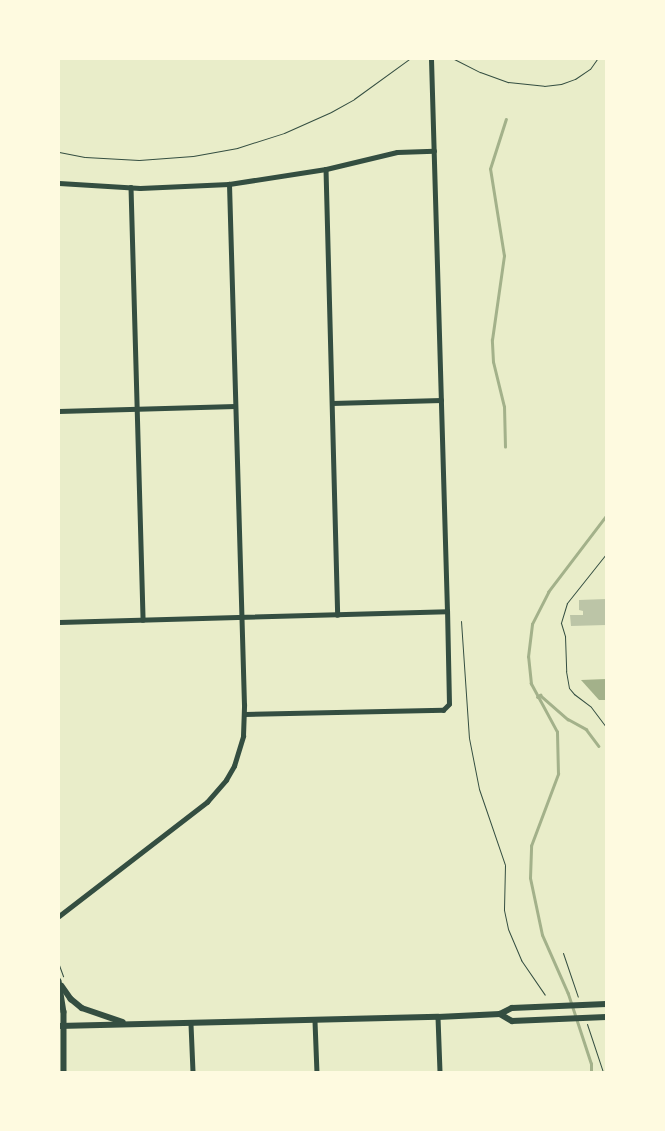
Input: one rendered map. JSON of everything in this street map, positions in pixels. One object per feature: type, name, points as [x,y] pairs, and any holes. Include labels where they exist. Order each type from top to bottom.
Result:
[{"type":"main road","points":[[59,980],[67,994],[82,1008],[97,1015],[130,1024]]},
{"type":"main road","points":[[59,980],[64,1012],[60,1026]]},
{"type":"main road","points":[[60,1026],[438,1017],[500,1014],[512,1008],[606,1004]]},
{"type":"main road","points":[[500,1014],[512,1020],[606,1017]]},
{"type":"main road","points":[[59,1020],[64,1072]]},
{"type":"street","points":[[244,714],[443,710],[449,704],[431,59]]},
{"type":"street","points":[[59,183],[131,187],[229,184],[326,169],[397,152],[434,151]]},
{"type":"street","points":[[326,169],[338,614]]},
{"type":"street","points":[[59,916],[216,792],[234,766],[240,751],[244,714],[229,184]]},
{"type":"street","points":[[131,187],[143,620]]},
{"type":"street","points":[[332,403],[441,400]]},
{"type":"street","points":[[59,411],[236,406]]},
{"type":"street","points":[[59,622],[447,611]]},
{"type":"street","points":[[438,1017],[440,1072]]},
{"type":"street","points":[[315,1021],[317,1072]]},
{"type":"street","points":[[191,1024],[192,1072]]},
{"type":"path","points":[[59,152],[139,160],[193,156],[237,148],[284,133],[331,112],[362,94],[409,59]]},
{"type":"path","points":[[454,59],[480,72],[508,82],[544,86],[561,84],[586,72],[597,59]]},
{"type":"path","points":[[606,554],[567,603],[561,623],[565,636],[566,671],[569,688],[592,707],[606,727]]},
{"type":"path","points":[[461,621],[469,738],[479,788],[505,865],[504,910],[508,929],[526,970],[545,995]]},
{"type":"shaded area","points":[[606,679],[606,700],[599,700],[581,680]]},
{"type":"building","points":[[606,599],[606,625],[571,626],[570,615],[583,615],[583,611],[579,610],[579,600]]},
{"type":"waterway","points":[[505,447],[504,407],[493,362],[492,340],[504,256],[490,169],[506,119]]},
{"type":"waterway","points":[[591,1072],[591,1064],[568,994],[542,935],[530,878],[531,846],[558,774],[557,732],[531,684],[528,657],[532,624],[548,592],[606,516]]},
{"type":"waterway","points":[[537,697],[540,695],[568,719],[586,729],[599,746]]}]
